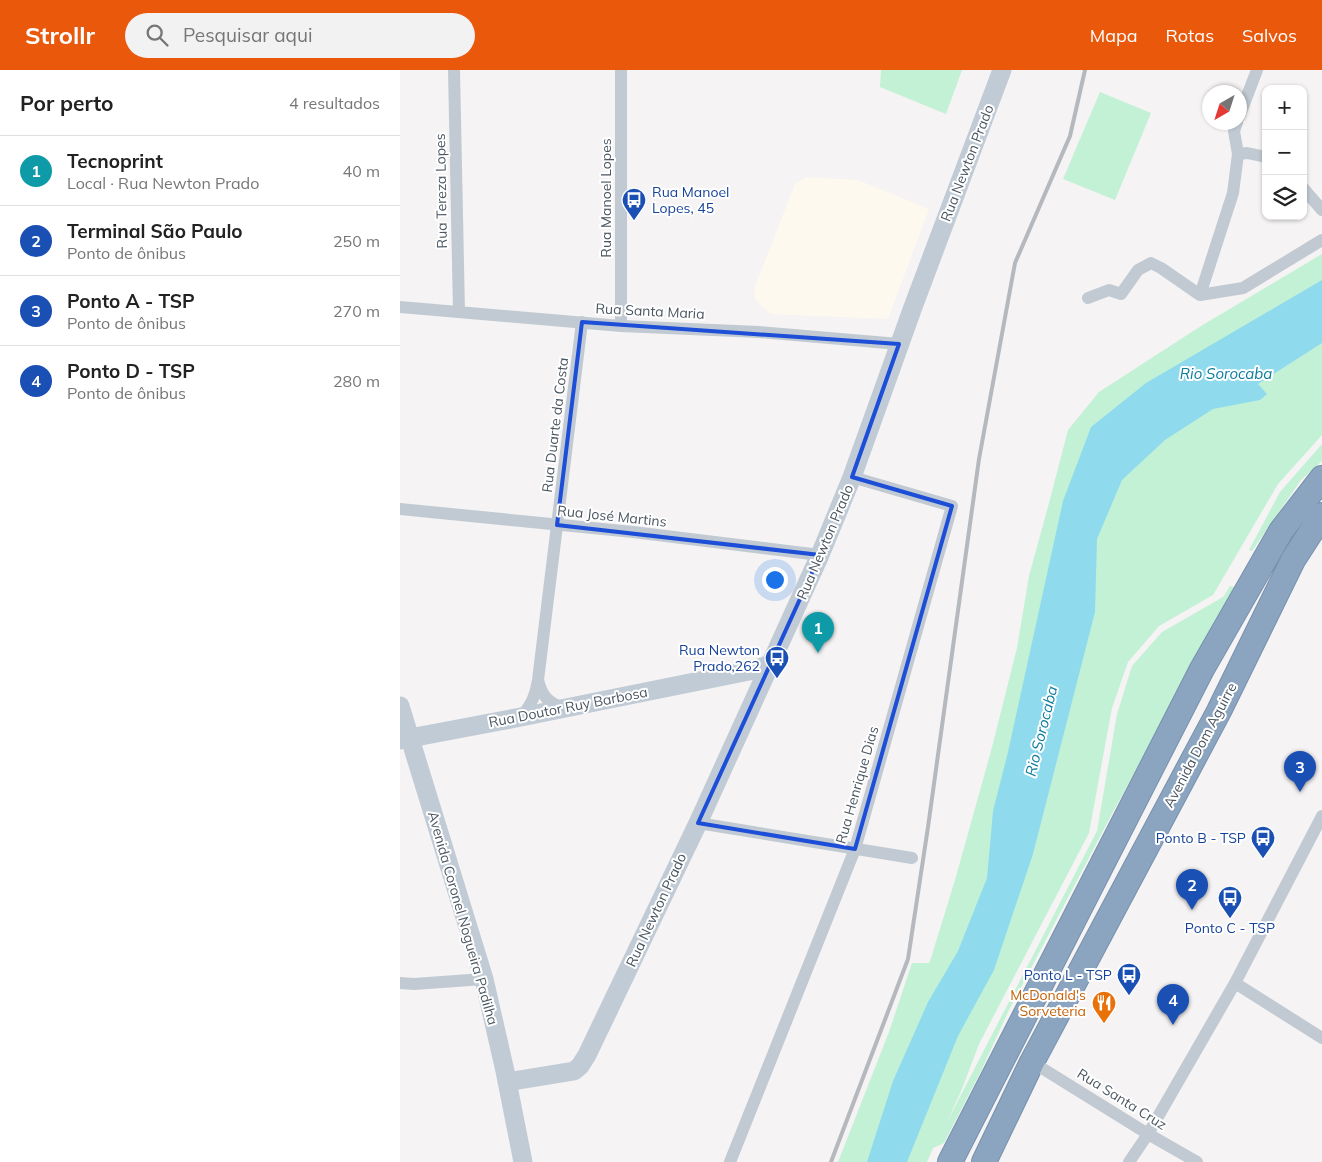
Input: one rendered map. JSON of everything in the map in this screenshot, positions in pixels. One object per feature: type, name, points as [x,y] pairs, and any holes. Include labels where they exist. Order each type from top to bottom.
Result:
[{"type":"highway","points":[[950,1162],[1202,669],[1281,530],[1322,478]]},
{"type":"highway","name":"Avenida Dom Aguirre","points":[[984,1162],[1032,1062],[1218,712],[1293,560],[1322,515]]},
{"type":"main road","name":"Rua Newton Prado","points":[[507,1082],[574,1071],[588,1054],[698,823],[820,555],[852,477],[899,344],[1002,70]]},
{"type":"main road","name":"Rua Doutor Ruy Barbosa","points":[[405,739],[760,668],[772,662]]},
{"type":"main road","points":[[736,673],[750,679],[755,688],[756,696]]},
{"type":"main road","name":"Avenida Coronel Nogueira Padilha","points":[[400,706],[405,739],[484,979],[523,1162]]},
{"type":"street","name":"Rua Tereza Lopes","points":[[454,70],[459,312]]},
{"type":"street","name":"Rua Manoel Lopes","points":[[621,70],[621,326]]},
{"type":"street","points":[[1247,98],[1257,70]]},
{"type":"street","points":[[1200,295],[1233,193],[1238,154],[1235,130]]},
{"type":"street","points":[[1238,154],[1247,153],[1262,156]]},
{"type":"street","points":[[1307,193],[1322,210]]},
{"type":"street","points":[[1088,298],[1109,290],[1120,294],[1138,270],[1151,263],[1200,295],[1243,288],[1322,240]]},
{"type":"street","name":"Rua Santa Maria","points":[[400,308],[621,326],[759,332],[899,344]]},
{"type":"street","name":"Rua Duarte da Costa","points":[[521,717],[535,696],[538,680],[582,322]]},
{"type":"street","name":"Rua Henrique Dias","points":[[730,1162],[855,849],[952,506],[852,477]]},
{"type":"street","name":"Rua José Martins","points":[[400,509],[820,555]]},
{"type":"street","points":[[538,680],[540,688],[549,701],[556,706],[564,708]]},
{"type":"street","points":[[1129,1162],[1148,1134],[1235,983],[1322,816]]},
{"type":"street","points":[[698,823],[912,858]]},
{"type":"street","points":[[400,983],[414,984],[484,979]]},
{"type":"street","points":[[1235,983],[1322,1038]]},
{"type":"street","name":"Rua Santa Cruz","points":[[1032,1062],[1196,1162]]},
{"type":"highlighted area","points":[[582,322],[899,344],[852,477],[952,506],[855,849],[698,823],[820,555],[557,525]]},
{"type":"shaded area","points":[[806,177],[858,180],[929,209],[888,319],[771,314],[755,298],[754,289],[795,184]]},
{"type":"green space","points":[[881,70],[962,70],[946,114],[880,87]]},
{"type":"green space","points":[[1100,92],[1151,113],[1115,200],[1063,179]]},
{"type":"green space","points":[[1322,254],[1322,435],[1278,484],[1213,595],[1159,626],[1128,662],[1112,708],[1089,833],[979,1044],[947,1122],[1097,831],[1117,714],[1132,666],[1162,632],[1224,596],[1230,586],[1234,587],[1216,626],[1114,810],[1009,1010],[981,1071],[944,1143],[933,1148],[927,1162],[838,1162],[889,1032],[912,963],[929,963],[931,958],[991,751],[1017,648],[1029,576],[1068,430],[1099,392],[1201,326]]},
{"type":"green space","points":[[1322,444],[1322,461],[1301,480],[1252,551],[1249,550],[1280,492]]},
{"type":"water","name":"Rio Sorocaba","points":[[1322,280],[1322,343],[1258,384],[1267,394],[1260,400],[1213,409],[1165,440],[1122,480],[1097,539],[1095,612],[1033,854],[994,970],[958,1036],[907,1162],[867,1162],[893,1081],[928,1002],[958,951],[987,878],[993,811],[1008,752],[1063,501],[1091,427],[1146,383]]},
{"type":"railway","points":[[831,1162],[908,959],[979,459],[1015,263],[1070,136],[1085,70]]},
{"type":"place","name":"Rua Manoel Lopes, 45","points":[[634,221]]},
{"type":"place","name":"Tecnoprint","points":[[818,653]]},
{"type":"place","name":"Rua Newton Prado,262","points":[[777,679]]},
{"type":"place","name":"Ponto A - TSP","points":[[1300,792]]},
{"type":"place","name":"Ponto B - TSP","points":[[1263,859]]},
{"type":"place","name":"Terminal São Paulo","points":[[1192,910]]},
{"type":"place","name":"Ponto C - TSP","points":[[1230,919]]},
{"type":"place","name":"Ponto L - TSP","points":[[1129,996]]},
{"type":"place","name":"McDonald's Sorveteria","points":[[1104,1024]]},
{"type":"place","name":"Ponto D - TSP","points":[[1173,1025]]}]
